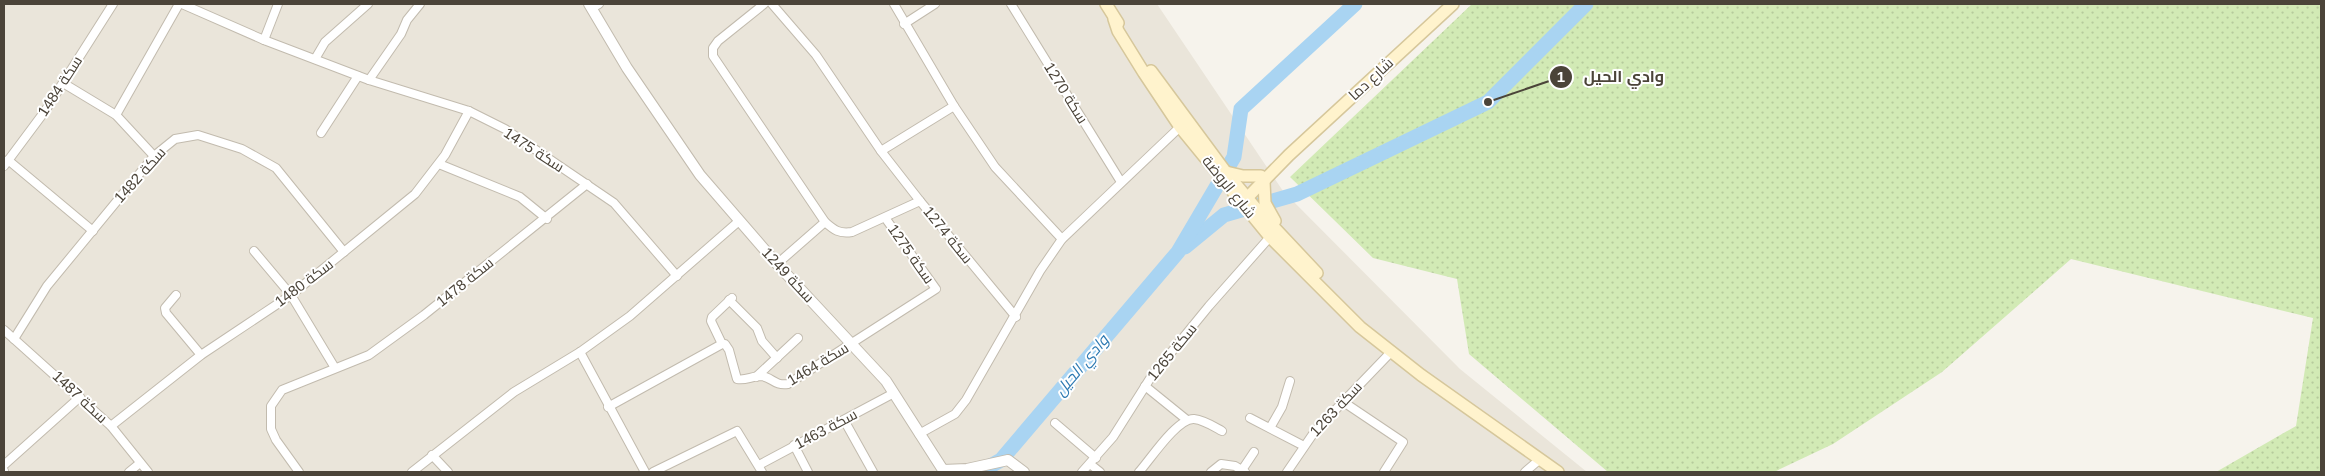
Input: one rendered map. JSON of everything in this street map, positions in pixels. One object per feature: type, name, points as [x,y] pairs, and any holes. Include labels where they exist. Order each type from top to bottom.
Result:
[{"type":"main road","name":"شارع الروضة","points":[[1106,4],[1118,31],[1144,73],[1243,199],[1316,273],[1371,334]]},
{"type":"main road","name":"شارع دما","points":[[1243,199],[1454,4]]},
{"type":"main road","name":"شارع الروضة","points":[[1184,123],[1225,171],[1270,238],[1358,326],[1371,334],[1421,375],[1558,472]]},
{"type":"main road","points":[[1225,171],[1263,179],[1265,203],[1270,215],[1308,258],[1316,273]]},
{"type":"street","name":"سكة 1484","points":[[6,163],[62,83],[113,4]]},
{"type":"street","points":[[116,115],[180,4]]},
{"type":"street","name":"سكة 1475","points":[[180,4],[264,40],[369,80],[469,112],[505,129],[614,203],[676,276]]},
{"type":"street","points":[[264,40],[278,4]]},
{"type":"street","points":[[315,59],[325,42],[368,4]]},
{"type":"street","points":[[369,80],[401,34],[406,20],[420,4]]},
{"type":"street","points":[[764,4],[718,41],[713,48],[713,56],[825,222],[833,230],[842,234],[886,219],[920,201]]},
{"type":"street","name":"سكة 1274","points":[[772,4],[816,55],[881,151],[1016,317]]},
{"type":"street","points":[[894,4],[904,24],[954,106],[995,167],[1062,239]]},
{"type":"street","points":[[904,24],[935,4]]},
{"type":"street","name":"سكة 1270","points":[[1011,4],[1121,182]]},
{"type":"street","name":"سكة 1249","points":[[593,5],[627,68],[695,167],[777,264],[886,381],[942,471],[967,469],[1008,460],[1024,472]]},
{"type":"street","points":[[320,133],[358,76]]},
{"type":"street","points":[[62,83],[116,115],[154,156]]},
{"type":"street","points":[[881,151],[954,106]]},
{"type":"street","name":"سكة 1480","points":[[111,426],[201,354],[291,295],[415,194],[439,164],[469,112]]},
{"type":"street","points":[[919,434],[941,423],[960,407],[1016,317],[1040,271],[1062,239],[1184,123]]},
{"type":"street","name":"سكة 1482","points":[[14,338],[47,286],[154,156],[175,139],[198,135],[242,149],[276,168],[344,252]]},
{"type":"street","points":[[6,163],[92,231]]},
{"type":"street","points":[[439,164],[520,197],[547,219]]},
{"type":"street","name":"سكة 1478","points":[[300,472],[276,440],[271,429],[271,406],[282,390],[369,355],[424,315],[547,219],[587,184]]},
{"type":"street","name":"سكة 1275","points":[[886,219],[936,289]]},
{"type":"street","points":[[412,472],[514,392],[580,352],[630,316],[739,221]]},
{"type":"street","points":[[777,264],[825,222]]},
{"type":"street","name":"سكة 1265","points":[[1082,472],[1113,437],[1145,386],[1209,306],[1270,238]]},
{"type":"street","points":[[254,252],[291,295],[335,368]]},
{"type":"street","name":"سكة 1464","points":[[722,344],[725,344],[729,350],[736,379],[742,380],[763,376],[780,385],[788,384],[936,289]]},
{"type":"street","points":[[176,295],[165,308],[166,313],[201,354]]},
{"type":"street","points":[[608,407],[722,344],[711,322],[712,318],[731,299],[757,328],[762,341],[776,358]]},
{"type":"street","name":"سكة 1487","points":[[4,330],[111,426],[148,472]]},
{"type":"street","points":[[756,377],[798,338]]},
{"type":"street","name":"سكة 1263","points":[[1287,472],[1304,446],[1342,401],[1392,351]]},
{"type":"street","points":[[580,352],[608,407],[645,472]]},
{"type":"street","points":[[1270,428],[1282,407],[1290,382]]},
{"type":"street","points":[[1145,386],[1187,420]]},
{"type":"street","name":"سكة 1463","points":[[761,469],[794,446],[894,393]]},
{"type":"street","points":[[4,465],[80,397]]},
{"type":"street","points":[[1342,401],[1403,442],[1387,471]]},
{"type":"street","points":[[1250,418],[1304,446]]},
{"type":"street","points":[[844,420],[872,472]]},
{"type":"street","points":[[1139,472],[1177,428],[1187,420],[1200,420],[1222,431]]},
{"type":"street","points":[[1055,423],[1093,461],[1100,472]]},
{"type":"street","points":[[653,472],[737,431],[761,469]]},
{"type":"street","points":[[794,446],[808,472]]},
{"type":"street","points":[[1211,472],[1221,464],[1244,471],[1254,452]]},
{"type":"street","points":[[432,455],[448,472]]},
{"type":"street","points":[[1525,472],[1539,460]]},
{"type":"street","points":[[129,472],[140,463]]},
{"type":"shaded area","points":[[4,4],[1157,4],[1283,191],[1460,369],[1587,472],[4,472]]},
{"type":"green space","points":[[1472,4],[2321,4],[2321,472],[2216,472],[2296,426],[2313,318],[2071,259],[1942,372],[1833,444],[1774,472],[1608,472],[1469,354],[1457,279],[1373,258],[1290,177]]},
{"type":"waterway","name":"وادي الحيل","points":[[980,472],[1001,460],[1178,252],[1234,157],[1241,109],[1355,4]]},
{"type":"waterway","name":"وادي الحيل","points":[[1185,247],[1224,215],[1297,194],[1488,102],[1586,4]]},
{"type":"place","name":"وادي الحيل","points":[[1488,102]]}]
